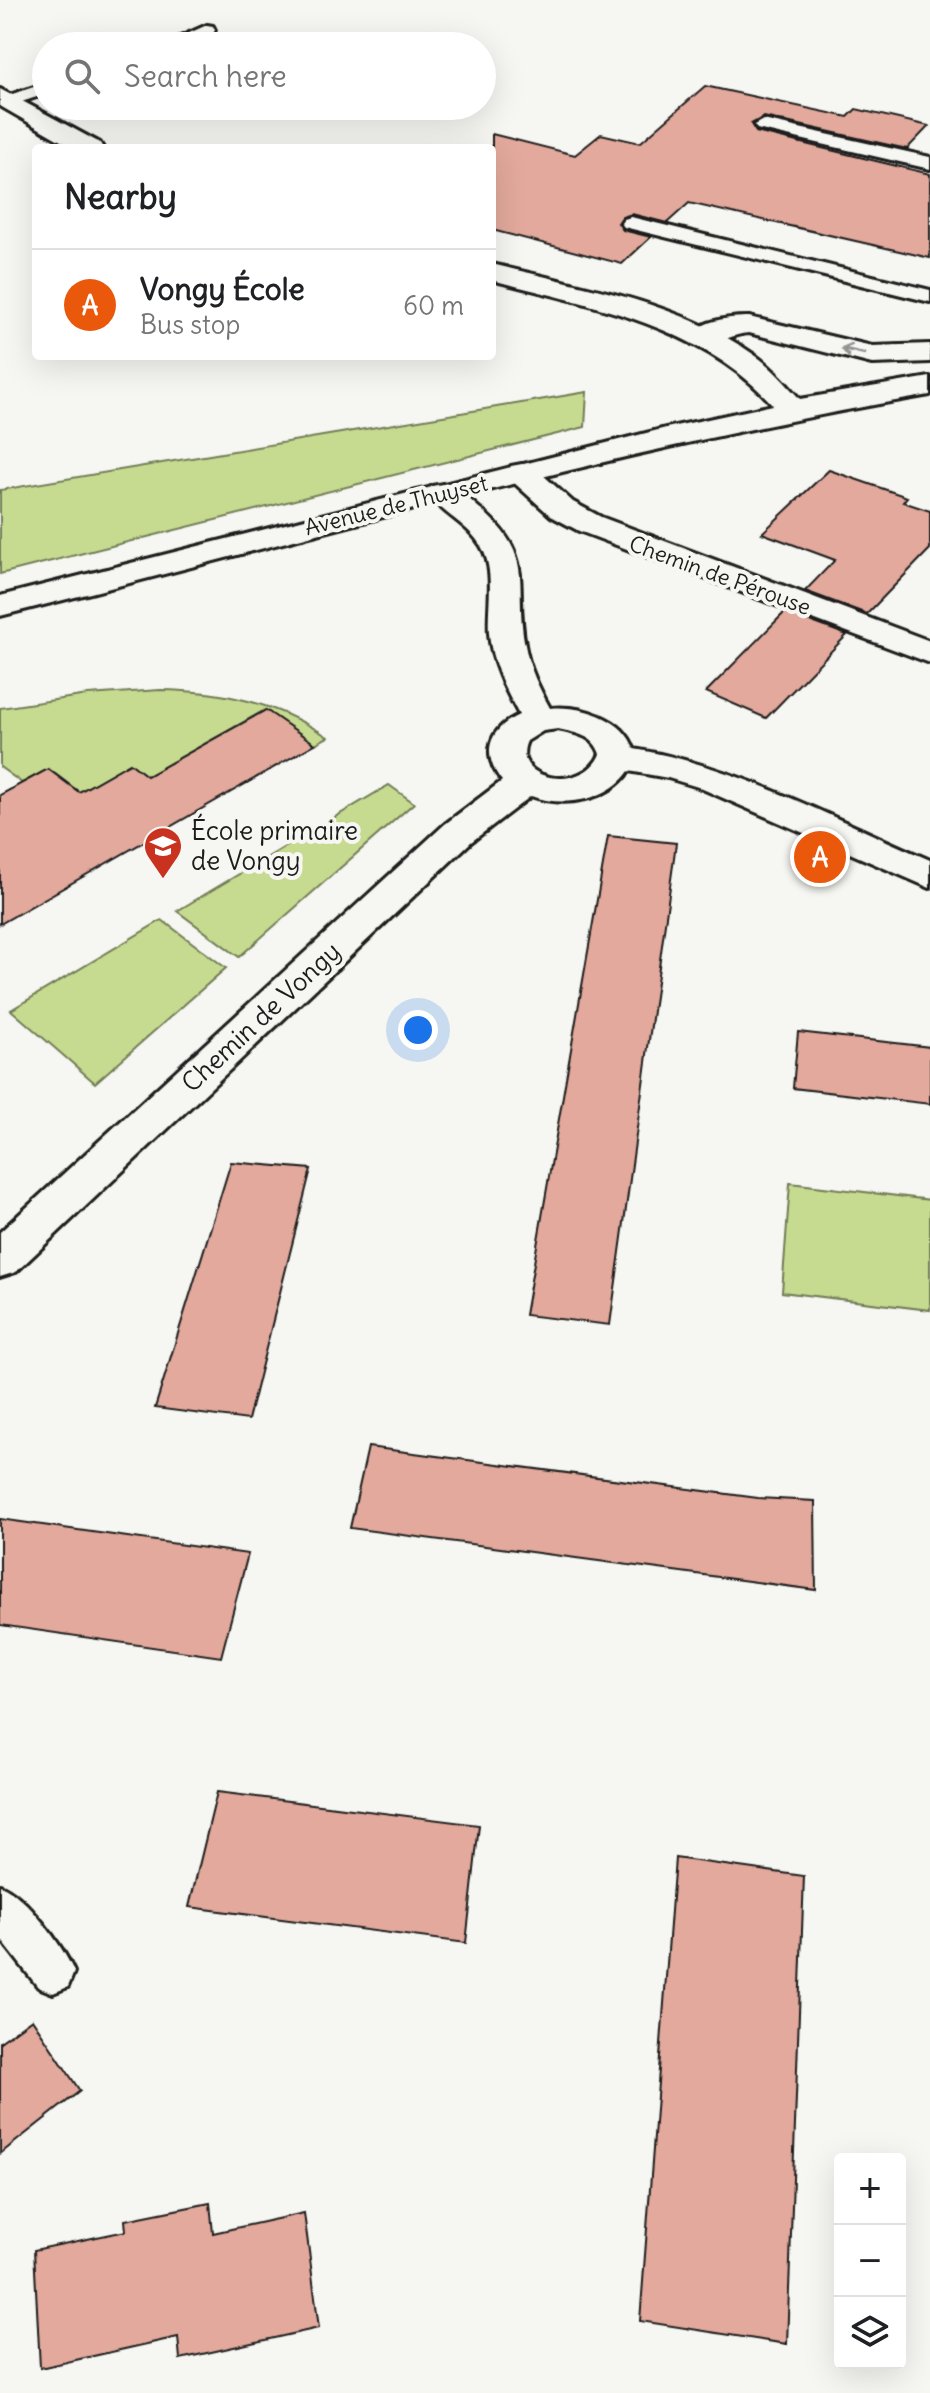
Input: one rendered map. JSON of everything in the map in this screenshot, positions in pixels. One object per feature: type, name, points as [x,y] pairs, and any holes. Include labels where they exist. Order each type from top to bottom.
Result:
[{"type":"street","points":[[4,98],[32,114]]},
{"type":"street","points":[[42,120],[84,144]]},
{"type":"street","points":[[496,273],[630,310],[702,338],[755,369],[793,409]]},
{"type":"street","points":[[702,338],[727,326],[760,327],[872,355],[895,357],[930,353]]},
{"type":"street","name":"Avenue de Thuyset","points":[[0,606],[522,473],[793,409],[930,386]]},
{"type":"street","name":"Chemin de Pérouse","points":[[522,473],[562,509],[590,524],[930,653]]},
{"type":"street","points":[[443,493],[486,531],[497,545],[503,561],[507,646],[520,684],[539,720]]},
{"type":"street","points":[[558,718],[595,725],[609,734],[617,746],[619,758],[613,770],[602,780],[565,790],[527,782],[513,772],[505,761],[505,748],[510,736],[522,727],[539,720],[558,718]]},
{"type":"street","points":[[619,758],[673,767],[711,779],[930,875]]},
{"type":"street","name":"Chemin de Vongy","points":[[0,1259],[458,833],[502,797],[527,782]]},
{"type":"lane","points":[[202,32],[207,30]]},
{"type":"lane","points":[[4,98],[32,91]]},
{"type":"lane","points":[[763,125],[930,163]]},
{"type":"lane","points":[[631,223],[930,296]]},
{"type":"lane","points":[[0,1905],[53,1972]]},
{"type":"green space","points":[[587,392],[585,427],[0,574],[0,490]]},
{"type":"green space","points":[[160,690],[205,693],[247,701],[288,715],[328,737],[315,744],[265,710],[147,776],[130,764],[79,792],[49,769],[22,783],[0,767],[0,708],[88,695]]},
{"type":"green space","points":[[389,785],[414,803],[239,957],[177,911]]},
{"type":"green space","points":[[162,920],[226,968],[95,1083],[11,1010]]},
{"type":"green space","points":[[790,1183],[930,1200],[930,1310],[782,1292]]},
{"type":"building","points":[[705,86],[848,117],[856,109],[929,126],[907,149],[764,117],[751,124],[756,132],[930,174],[930,258],[689,203],[667,223],[632,214],[622,217],[618,223],[623,230],[651,237],[622,264],[496,231],[496,144],[492,144],[492,134],[575,155],[601,134],[640,143]]},
{"type":"building","points":[[829,470],[907,497],[903,502],[930,511],[930,549],[867,614],[805,591],[835,560],[762,533]]},
{"type":"building","points":[[785,612],[847,635],[766,718],[706,692]]},
{"type":"building","points":[[266,710],[315,744],[0,924],[0,795],[48,769],[79,792],[130,763],[147,776]]},
{"type":"building","points":[[608,836],[676,843],[610,1325],[525,1315]]},
{"type":"building","points":[[798,1032],[930,1047],[930,1104],[793,1088]]},
{"type":"building","points":[[231,1162],[311,1169],[248,1420],[155,1408]]},
{"type":"building","points":[[368,1447],[758,1498],[815,1501],[816,1590],[350,1528]]},
{"type":"building","points":[[0,1519],[248,1554],[221,1657],[0,1625]]},
{"type":"building","points":[[217,1792],[479,1825],[466,1943],[189,1907]]},
{"type":"building","points":[[675,1858],[804,1876],[787,2344],[640,2321]]},
{"type":"building","points":[[32,2019],[80,2091],[0,2154],[0,2042]]},
{"type":"building","points":[[210,2203],[213,2233],[304,2213],[319,2328],[180,2359],[178,2337],[40,2368],[34,2250],[126,2231],[125,2220]]},
{"type":"place","name":"Vongy École","points":[[820,857]]},
{"type":"place","name":"École primaire de Vongy","points":[[163,880]]}]
